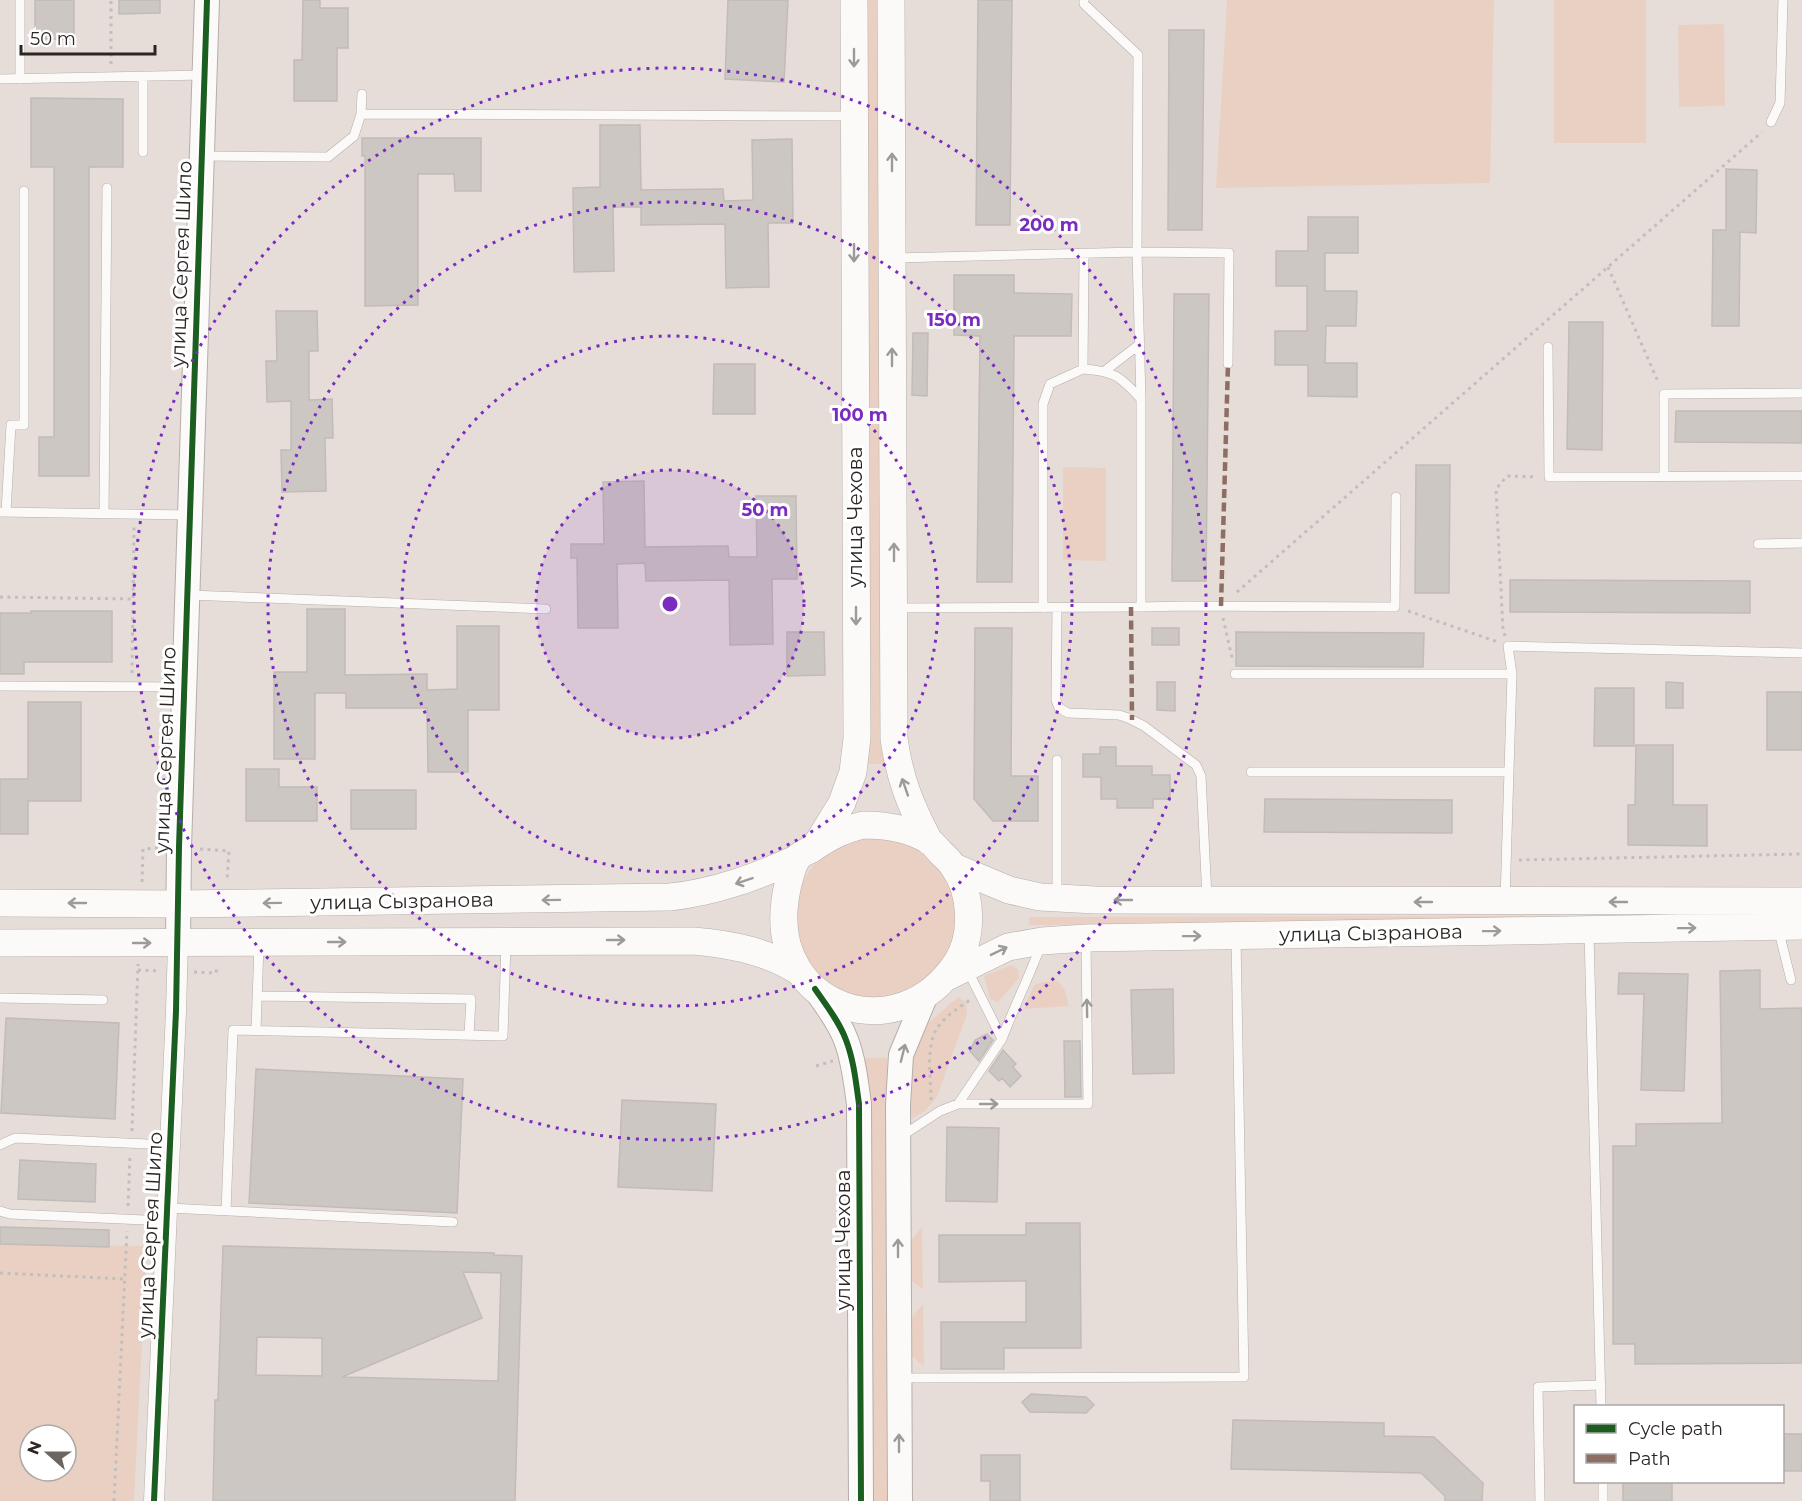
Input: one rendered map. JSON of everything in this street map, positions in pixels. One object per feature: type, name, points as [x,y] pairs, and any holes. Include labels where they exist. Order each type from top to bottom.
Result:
[{"type":"main road","name":"улица Чехова","points":[[807,851],[842,803],[853,772],[857,738],[854,0]]},
{"type":"main road","name":"улица Чехова","points":[[891,0],[894,739],[899,770],[906,792],[929,840]]},
{"type":"main road","points":[[862,825],[891,825],[929,840],[954,867],[965,892],[969,912],[967,933],[956,973],[925,997],[900,1008],[877,1011],[856,1009],[838,1003],[806,980],[787,948],[782,920],[786,891],[807,851],[837,832],[862,825]]},
{"type":"main road","name":"улица Сызранова","points":[[0,903],[177,904],[670,897],[700,894],[762,875],[807,851]]},
{"type":"main road","name":"улица Сызранова","points":[[954,867],[1009,890],[1040,897],[1057,898],[1207,901],[1588,902],[1789,913]]},
{"type":"main road","points":[[1588,902],[1588,930]]},
{"type":"main road","name":"улица Сызранова","points":[[956,973],[1008,947],[1042,941],[1086,938],[1588,930],[1789,913]]},
{"type":"main road","name":"улица Сызранова","points":[[0,943],[693,940],[717,943],[780,960],[806,980]]},
{"type":"street","name":"улица Сергея Шило","points":[[154,1501],[178,943],[177,904],[207,0]]},
{"type":"street","name":"улица Чехова","points":[[806,980],[837,1021],[846,1040],[854,1069],[859,1104],[861,1501]]},
{"type":"street","points":[[900,1501],[898,1105],[901,1055],[925,997]]},
{"type":"lane","points":[[20,0],[20,79]]},
{"type":"lane","points":[[1084,0],[1084,4],[1138,55],[1137,252],[1141,399],[1141,607]]},
{"type":"lane","points":[[1771,122],[1780,103],[1783,0]]},
{"type":"lane","points":[[0,79],[204,75]]},
{"type":"lane","points":[[142,152],[143,76]]},
{"type":"lane","points":[[201,156],[328,157],[354,136],[361,114],[362,94]]},
{"type":"lane","points":[[361,114],[854,116]]},
{"type":"lane","points":[[104,514],[107,188]]},
{"type":"lane","points":[[24,190],[24,425],[11,425],[3,512],[189,515]]},
{"type":"lane","points":[[892,258],[1137,252],[1229,253],[1228,364]]},
{"type":"lane","points":[[1083,369],[1084,254]]},
{"type":"lane","points":[[1106,370],[1140,344]]},
{"type":"lane","points":[[1548,347],[1549,477],[1802,476]]},
{"type":"lane","points":[[1043,608],[1043,404],[1050,384],[1083,369],[1106,370],[1126,383],[1141,399]]},
{"type":"lane","points":[[1664,476],[1664,394],[1802,393]]},
{"type":"lane","points":[[894,608],[1395,607],[1396,497]]},
{"type":"lane","points":[[1758,543],[1802,543]]},
{"type":"lane","points":[[187,595],[546,609]]},
{"type":"lane","points":[[1057,608],[1056,700],[1059,708],[1068,713],[1119,715],[1128,718],[1144,726],[1196,765],[1201,776],[1207,901]]},
{"type":"lane","points":[[1505,902],[1507,772],[1512,674],[1508,646],[1802,653]]},
{"type":"lane","points":[[1235,674],[1512,674]]},
{"type":"lane","points":[[0,686],[184,687]]},
{"type":"lane","points":[[1057,760],[1057,898]]},
{"type":"lane","points":[[1251,772],[1507,772]]},
{"type":"lane","points":[[1789,913],[1791,980]]},
{"type":"lane","points":[[1588,930],[1601,1405]]},
{"type":"lane","points":[[899,1378],[1244,1377],[1236,936]]},
{"type":"lane","points":[[898,1138],[940,1111],[958,1104],[1088,1104],[1086,938]]},
{"type":"lane","points":[[226,1211],[233,1030],[503,1036],[506,941]]},
{"type":"lane","points":[[958,1104],[1002,1040],[1042,941]]},
{"type":"lane","points":[[256,1030],[259,942]]},
{"type":"lane","points":[[956,973],[1002,1040]]},
{"type":"lane","points":[[257,996],[471,999],[468,1035]]},
{"type":"lane","points":[[0,998],[103,1000]]},
{"type":"lane","points":[[0,1145],[15,1138],[170,1145]]},
{"type":"lane","points":[[0,1211],[10,1214],[167,1214],[226,1211],[453,1222]]},
{"type":"lane","points":[[1540,1501],[1538,1387],[1601,1385]]},
{"type":"lane","points":[[1603,1483],[1603,1501]]},
{"type":"path","points":[[111,0],[111,77]]},
{"type":"path","points":[[1235,674],[1221,606],[1757,137],[1771,122]]},
{"type":"path","points":[[1608,267],[1664,394]]},
{"type":"path","points":[[1508,646],[1503,630],[1496,489],[1507,476],[1549,477]]},
{"type":"path","points":[[132,687],[134,514]]},
{"type":"path","points":[[0,597],[133,599]]},
{"type":"path","points":[[1395,607],[1508,646]]},
{"type":"path","points":[[1505,860],[1802,854]]},
{"type":"path","points":[[0,1273],[125,1279]]},
{"type":"shaded area","points":[[862,0],[883,0],[887,764],[866,764]]},
{"type":"shaded area","points":[[1227,0],[1494,0],[1490,183],[1216,188]]},
{"type":"shaded area","points":[[1554,0],[1646,0],[1646,143],[1554,143]]},
{"type":"shaded area","points":[[1724,24],[1725,106],[1679,107],[1678,25]]},
{"type":"shaded area","points":[[1063,467],[1106,468],[1106,561],[1063,560]]},
{"type":"shaded area","points":[[877,835],[908,842],[935,859],[952,886],[959,917],[952,948],[935,975],[908,992],[877,999],[846,992],[819,975],[802,948],[795,917],[802,886],[819,859],[846,842]]},
{"type":"shaded area","points":[[1523,916],[1523,923],[1029,925],[1029,917]]},
{"type":"shaded area","points":[[1011,965],[1018,969],[1019,978],[998,1002],[990,999],[984,976]]},
{"type":"shaded area","points":[[1058,981],[1065,990],[1069,1006],[1024,1009],[1034,985]]},
{"type":"shaded area","points":[[958,997],[966,1002],[967,1014],[937,1097],[925,1111],[911,1119],[911,1050],[926,1025]]},
{"type":"shaded area","points":[[865,1058],[887,1058],[891,1501],[869,1501]]},
{"type":"shaded area","points":[[922,1227],[923,1289],[911,1281],[907,1274],[908,1244]]},
{"type":"shaded area","points":[[0,1244],[147,1246],[134,1501],[0,1501]]},
{"type":"shaded area","points":[[923,1304],[924,1366],[917,1361],[908,1347],[909,1321]]},
{"type":"building","points":[[35,0],[74,0],[74,39],[35,39]]},
{"type":"building","points":[[119,0],[160,0],[160,13],[119,14]]},
{"type":"building","points":[[303,0],[320,0],[320,8],[348,8],[348,48],[337,48],[337,101],[294,101],[294,60],[302,60]]},
{"type":"building","points":[[728,0],[788,0],[784,82],[725,79]]},
{"type":"building","points":[[978,0],[1012,0],[1010,225],[976,225]]},
{"type":"building","points":[[1169,30],[1204,30],[1202,230],[1168,230]]},
{"type":"building","points":[[31,98],[123,99],[123,167],[89,167],[89,476],[39,476],[39,437],[54,437],[54,167],[31,167]]},
{"type":"building","points":[[600,125],[640,125],[641,190],[723,189],[724,201],[753,200],[752,140],[792,139],[793,223],[768,223],[769,287],[726,288],[725,224],[641,225],[641,207],[613,207],[614,271],[574,272],[573,188],[600,187]]},
{"type":"building","points":[[362,138],[481,138],[481,191],[455,191],[454,174],[418,174],[418,305],[365,306],[365,156],[362,156]]},
{"type":"building","points":[[1726,169],[1757,170],[1756,233],[1740,232],[1739,326],[1712,326],[1713,230],[1726,230]]},
{"type":"building","points":[[1308,217],[1358,217],[1358,253],[1325,253],[1325,291],[1357,291],[1356,326],[1326,326],[1325,363],[1357,363],[1357,397],[1308,396],[1308,365],[1275,365],[1275,331],[1307,331],[1307,286],[1276,286],[1276,251],[1308,251]]},
{"type":"building","points":[[954,275],[1014,275],[1014,293],[1072,294],[1071,336],[1014,336],[1012,582],[977,582],[980,336],[954,335]]},
{"type":"building","points":[[1174,294],[1209,294],[1206,581],[1172,581]]},
{"type":"building","points":[[276,311],[317,311],[318,351],[309,351],[309,400],[332,399],[333,438],[325,438],[326,491],[282,492],[281,450],[291,450],[291,401],[267,402],[266,361],[277,361]]},
{"type":"building","points":[[1569,322],[1603,322],[1602,450],[1567,449]]},
{"type":"building","points":[[913,333],[928,333],[927,396],[912,395]]},
{"type":"building","points":[[714,364],[755,364],[755,414],[713,414]]},
{"type":"building","points":[[1676,411],[1802,411],[1802,443],[1675,442]]},
{"type":"building","points":[[1416,465],[1450,465],[1449,593],[1415,593]]},
{"type":"building","points":[[644,481],[645,547],[728,546],[729,557],[757,557],[756,496],[796,496],[797,579],[772,579],[773,644],[730,645],[729,580],[646,581],[645,563],[617,564],[618,628],[578,628],[577,558],[571,558],[571,544],[604,544],[603,482]]},
{"type":"building","points":[[1510,580],[1750,581],[1750,613],[1510,612]]},
{"type":"building","points":[[307,609],[345,609],[345,675],[427,674],[427,690],[457,689],[457,626],[499,626],[499,710],[468,710],[468,772],[428,772],[427,708],[346,708],[346,693],[315,693],[315,759],[274,759],[274,672],[307,672]]},
{"type":"building","points":[[31,611],[112,611],[112,662],[24,662],[24,674],[0,674],[0,613],[31,613]]},
{"type":"building","points":[[975,628],[1012,628],[1011,776],[1038,776],[1038,821],[993,821],[974,799]]},
{"type":"building","points":[[1152,628],[1179,628],[1179,645],[1152,645]]},
{"type":"building","points":[[787,632],[824,632],[825,675],[787,676]]},
{"type":"building","points":[[1236,632],[1424,633],[1423,667],[1236,666]]},
{"type":"building","points":[[1157,682],[1175,682],[1175,711],[1157,710]]},
{"type":"building","points":[[1666,682],[1683,683],[1683,708],[1666,708]]},
{"type":"building","points":[[1595,688],[1634,688],[1634,746],[1594,746]]},
{"type":"building","points":[[1767,692],[1802,692],[1802,750],[1767,750]]},
{"type":"building","points":[[28,702],[81,702],[81,801],[28,801],[28,834],[0,834],[0,779],[28,779]]},
{"type":"building","points":[[1636,745],[1673,745],[1673,805],[1707,805],[1707,846],[1628,845],[1628,805],[1635,805]]},
{"type":"building","points":[[1100,747],[1116,747],[1116,766],[1152,766],[1152,775],[1170,775],[1170,799],[1153,799],[1153,808],[1117,808],[1117,799],[1101,799],[1101,777],[1083,777],[1083,754],[1100,754]]},
{"type":"building","points":[[246,769],[279,769],[279,787],[317,787],[317,821],[246,821]]},
{"type":"building","points":[[351,790],[416,790],[416,829],[351,829]]},
{"type":"building","points":[[1265,799],[1452,800],[1452,833],[1264,832]]},
{"type":"building","points":[[1760,970],[1760,1009],[1802,1008],[1802,1363],[1635,1364],[1635,1344],[1613,1344],[1613,1146],[1636,1146],[1636,1124],[1722,1123],[1720,971]]},
{"type":"building","points":[[1619,973],[1688,974],[1684,1091],[1641,1090],[1644,994],[1618,994]]},
{"type":"building","points":[[1173,989],[1174,1073],[1133,1074],[1131,990]]},
{"type":"building","points":[[6,1018],[119,1023],[115,1119],[1,1113]]},
{"type":"building","points":[[987,1034],[993,1040],[979,1061],[970,1051],[975,1040]]},
{"type":"building","points":[[1064,1041],[1080,1041],[1081,1097],[1065,1097]]},
{"type":"building","points":[[1003,1050],[1016,1064],[1013,1067],[1021,1076],[1010,1087],[1002,1078],[999,1081],[989,1071]]},
{"type":"building","points":[[256,1069],[463,1079],[457,1213],[249,1203]]},
{"type":"building","points":[[622,1100],[716,1104],[712,1191],[618,1187]]},
{"type":"building","points":[[947,1127],[999,1128],[997,1202],[946,1201]]},
{"type":"building","points":[[20,1160],[96,1164],[95,1202],[18,1199]]},
{"type":"building","points":[[1026,1223],[1080,1223],[1081,1348],[1004,1348],[1004,1369],[941,1369],[941,1322],[1026,1322],[1026,1281],[939,1282],[939,1235],[1026,1235]]},
{"type":"building","points":[[0,1227],[109,1230],[109,1247],[0,1244]]},
{"type":"building","points":[[223,1246],[494,1253],[494,1255],[522,1256],[515,1501],[213,1501],[215,1400],[218,1400]],"holes":[[[463,1272],[501,1273],[498,1381],[342,1377],[482,1318]],[[257,1337],[322,1338],[322,1376],[256,1375]]]},
{"type":"building","points":[[1031,1394],[1086,1397],[1094,1405],[1086,1413],[1030,1412],[1022,1402]]},
{"type":"building","points":[[1233,1420],[1384,1423],[1384,1436],[1434,1437],[1483,1483],[1482,1501],[1445,1501],[1445,1496],[1421,1473],[1231,1469]]},
{"type":"building","points":[[1784,1434],[1802,1434],[1802,1471],[1784,1471]]},
{"type":"building","points":[[981,1455],[1020,1455],[1020,1501],[990,1501],[990,1481],[981,1481]]},
{"type":"building","points":[[1623,1483],[1672,1483],[1672,1501],[1623,1501]]},
{"type":"marked path","points":[[1221,606],[1228,364]]},
{"type":"marked path","points":[[1131,607],[1132,720]]},
{"type":"cycle path","points":[[154,1501],[176,1011],[179,847],[207,0]]},
{"type":"cycle path","points":[[815,989],[836,1020],[846,1040],[853,1064],[859,1104],[861,1501]]}]
